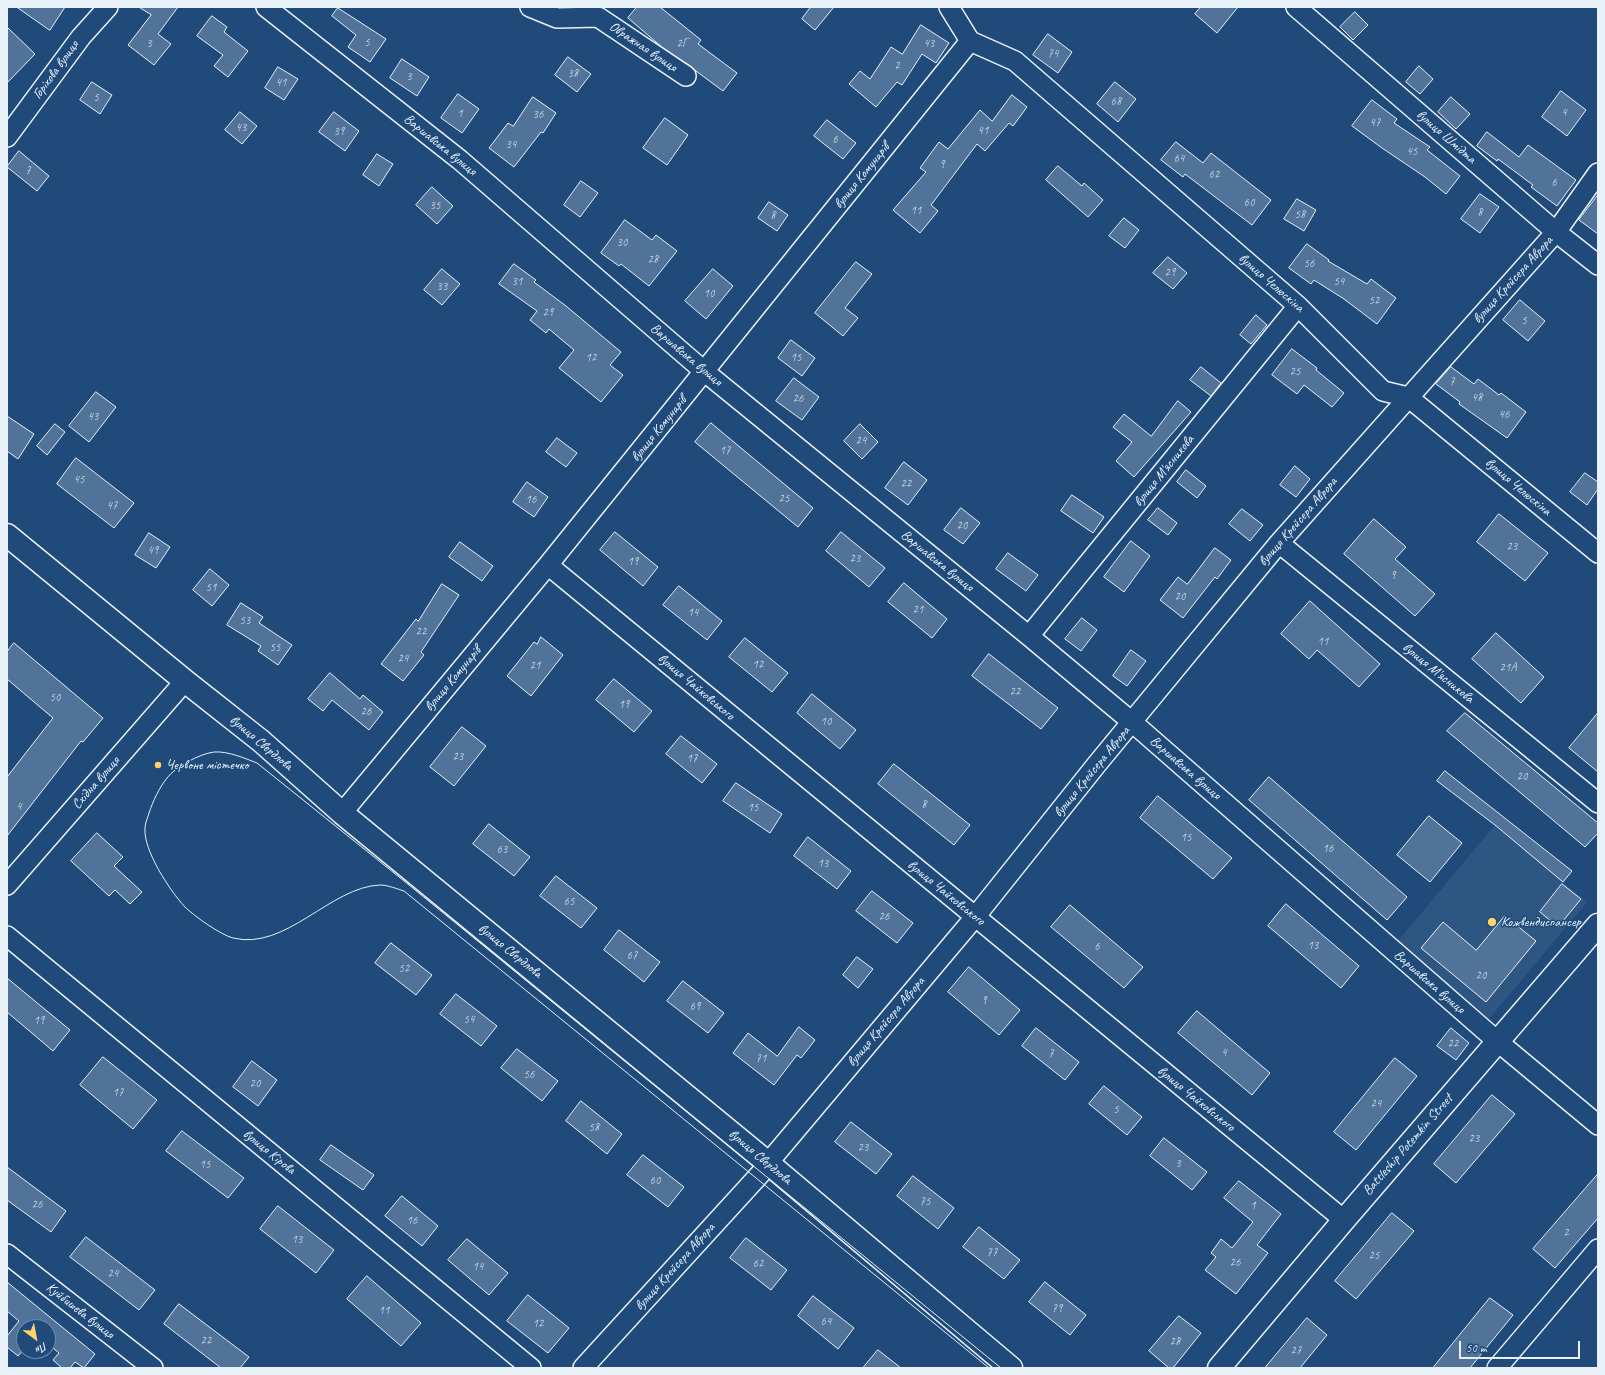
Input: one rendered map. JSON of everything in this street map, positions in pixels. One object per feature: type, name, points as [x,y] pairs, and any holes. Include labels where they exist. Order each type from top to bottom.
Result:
[{"type":"street","name":"Горіхова вулиця","points":[[7,137],[81,36],[108,7]]},
{"type":"street","name":"Варшавська вулиця","points":[[266,7],[460,160],[705,372],[1029,636],[1132,722],[1497,1041],[1598,1125]]},
{"type":"street","name":"Овражная вулиця","points":[[530,7],[557,18],[598,17],[686,76]]},
{"type":"street","points":[[949,7],[970,41]]},
{"type":"street","name":"вулиця Шмідта","points":[[1296,7],[1556,232],[1598,266]]},
{"type":"street","name":"вулиця Комунарів","points":[[342,813],[548,565],[705,372],[970,41]]},
{"type":"street","name":"вулиця Челюскіна","points":[[970,41],[1015,61],[1298,306],[1383,391],[1408,397],[1598,553]]},
{"type":"street","name":"вулиця Крейсера Аврора","points":[[583,1368],[762,1172],[975,917],[1132,722],[1279,544],[1556,232],[1598,173]]},
{"type":"street","name":"вулиця М'ясникова","points":[[1029,636],[1298,306]]},
{"type":"street","name":"вулиця Свердлова","points":[[7,536],[185,682],[261,741],[342,813],[768,1163],[1011,1368]]},
{"type":"street","name":"вулиця М'ясникова","points":[[1279,544],[1598,803]]},
{"type":"street","name":"вулиця Чайковського","points":[[548,565],[1344,1220]]},
{"type":"street","name":"Східна вулиця","points":[[7,885],[185,682]]},
{"type":"street","name":"Battleship Potemkin Street","points":[[1219,1368],[1598,924]]},
{"type":"street","name":"вулиця Кірова","points":[[7,936],[531,1368]]},
{"type":"street","points":[[1496,1368],[1598,1249]]},
{"type":"street","name":"Куйбишева вулиця","points":[[7,1254],[153,1368]]},
{"type":"shaded area","name":"Кожвендиспансер","points":[[1495,825],[1587,902],[1489,1019],[1397,942]]},
{"type":"building","points":[[17,7],[65,7],[50,30]]},
{"type":"building","points":[[139,7],[178,7],[158,34],[171,44],[154,65],[128,45],[151,15]]},
{"type":"building","points":[[637,7],[660,7],[701,40],[698,44],[737,73],[723,91],[692,67],[663,48],[628,18]]},
{"type":"building","points":[[811,7],[834,7],[815,30],[802,19]]},
{"type":"building","points":[[1201,7],[1238,7],[1217,33],[1195,14]]},
{"type":"building","points":[[338,8],[386,39],[370,62],[348,47],[356,35],[332,16]]},
{"type":"building","points":[[1355,12],[1368,25],[1353,40],[1340,27]]},
{"type":"building","points":[[212,16],[227,27],[224,32],[248,51],[228,77],[214,66],[223,55],[197,36]]},
{"type":"building","points":[[921,25],[949,43],[936,63],[922,54],[902,85],[897,82],[876,107],[849,84],[860,71],[870,79],[891,47],[902,54]]},
{"type":"building","points":[[7,27],[35,54],[7,83]]},
{"type":"building","points":[[1048,34],[1072,52],[1058,73],[1033,55]]},
{"type":"building","points":[[568,57],[591,74],[577,92],[555,75]]},
{"type":"building","points":[[402,59],[429,77],[417,96],[390,78]]},
{"type":"building","points":[[1419,66],[1433,79],[1420,94],[1406,82]]},
{"type":"building","points":[[278,67],[298,79],[284,100],[265,88]]},
{"type":"building","points":[[92,82],[112,95],[100,114],[80,100]]},
{"type":"building","points":[[1115,82],[1136,99],[1118,122],[1097,104]]},
{"type":"building","points":[[1561,91],[1586,110],[1567,136],[1542,117]]},
{"type":"building","points":[[458,94],[479,109],[462,133],[441,118]]},
{"type":"building","points":[[1012,95],[1027,107],[1013,126],[1009,123],[985,151],[977,144],[931,205],[938,211],[920,233],[893,210],[926,172],[920,168],[939,142],[948,149],[980,110],[992,121]]},
{"type":"building","points":[[533,97],[556,113],[543,133],[541,132],[514,167],[489,148],[508,123],[513,126]]},
{"type":"building","points":[[1451,97],[1470,114],[1456,129],[1438,112]]},
{"type":"building","points":[[1372,100],[1397,119],[1394,123],[1430,147],[1427,150],[1460,176],[1446,194],[1425,177],[1352,126]]},
{"type":"building","points":[[240,112],[257,126],[242,144],[225,130]]},
{"type":"building","points":[[334,112],[359,131],[345,151],[319,132]]},
{"type":"building","points":[[665,118],[688,135],[667,165],[643,148]]},
{"type":"building","points":[[827,120],[856,143],[843,159],[814,136]]},
{"type":"building","points":[[1487,132],[1519,157],[1528,145],[1576,180],[1557,206],[1531,187],[1533,185],[1498,159],[1497,161],[1477,146]]},
{"type":"building","points":[[1176,142],[1203,163],[1211,153],[1271,200],[1252,225],[1185,174],[1183,177],[1161,160]]},
{"type":"building","points":[[19,151],[49,176],[37,191],[7,167]]},
{"type":"building","points":[[377,154],[393,164],[379,186],[363,175]]},
{"type":"building","points":[[1058,166],[1082,186],[1084,183],[1103,200],[1088,217],[1046,180]]},
{"type":"building","points":[[581,181],[598,193],[580,217],[564,205]]},
{"type":"building","points":[[432,187],[453,206],[437,224],[416,205]]},
{"type":"building","points":[[1480,194],[1499,207],[1480,233],[1461,219]]},
{"type":"building","points":[[1598,195],[1598,234],[1579,220]]},
{"type":"building","points":[[1297,199],[1316,210],[1304,231],[1284,219]]},
{"type":"building","points":[[769,202],[788,215],[777,231],[758,218]]},
{"type":"building","points":[[1124,218],[1139,230],[1125,248],[1109,236]]},
{"type":"building","points":[[625,220],[652,240],[656,235],[677,251],[649,286],[621,264],[619,266],[601,253]]},
{"type":"building","points":[[1307,244],[1329,260],[1328,261],[1367,284],[1371,279],[1396,298],[1377,324],[1344,299],[1314,280],[1311,284],[1289,268]]},
{"type":"building","points":[[1168,257],[1187,273],[1173,289],[1153,273]]},
{"type":"building","points":[[856,262],[872,274],[845,308],[858,318],[843,336],[815,313]]},
{"type":"building","points":[[514,264],[536,280],[534,282],[566,306],[621,352],[610,365],[623,375],[601,402],[559,368],[574,350],[549,329],[546,333],[530,320],[537,311],[499,284]]},
{"type":"building","points":[[442,269],[460,284],[442,305],[424,290]]},
{"type":"building","points":[[713,269],[733,286],[706,319],[685,301]]},
{"type":"building","points":[[1520,300],[1545,321],[1528,341],[1503,320]]},
{"type":"building","points":[[1256,315],[1267,325],[1251,344],[1240,335]]},
{"type":"building","points":[[791,340],[815,358],[802,376],[778,358]]},
{"type":"building","points":[[1292,349],[1317,368],[1316,370],[1344,393],[1332,407],[1304,385],[1297,394],[1272,375]]},
{"type":"building","points":[[1201,367],[1221,383],[1211,396],[1190,380]]},
{"type":"building","points":[[1451,367],[1474,384],[1478,379],[1499,395],[1501,393],[1526,412],[1507,438],[1459,404],[1460,402],[1436,384]]},
{"type":"building","points":[[794,378],[819,397],[802,420],[776,401]]},
{"type":"building","points":[[96,392],[116,407],[89,442],[69,426]]},
{"type":"building","points":[[1178,401],[1191,412],[1134,477],[1116,461],[1132,442],[1113,427],[1124,414],[1151,436]]},
{"type":"building","points":[[7,416],[34,434],[18,459],[7,451]]},
{"type":"building","points":[[711,423],[813,508],[798,527],[695,442]]},
{"type":"building","points":[[55,424],[65,432],[47,455],[37,446]]},
{"type":"building","points":[[860,424],[878,442],[862,459],[844,441]]},
{"type":"building","points":[[557,438],[577,453],[566,467],[546,452]]},
{"type":"building","points":[[76,458],[134,503],[114,528],[57,484]]},
{"type":"building","points":[[904,462],[927,480],[908,505],[885,488]]},
{"type":"building","points":[[1295,466],[1310,479],[1296,497],[1280,485]]},
{"type":"building","points":[[1186,470],[1206,486],[1197,498],[1177,482]]},
{"type":"building","points":[[1585,473],[1598,482],[1598,489],[1587,505],[1570,492]]},
{"type":"building","points":[[527,482],[548,497],[534,517],[513,502]]},
{"type":"building","points":[[1072,495],[1104,517],[1093,533],[1061,511]]},
{"type":"building","points":[[961,508],[980,523],[963,544],[944,530]]},
{"type":"building","points":[[1158,508],[1177,523],[1168,535],[1148,520]]},
{"type":"building","points":[[1242,509],[1263,525],[1250,541],[1229,524]]},
{"type":"building","points":[[1499,514],[1548,553],[1525,581],[1477,542]]},
{"type":"building","points":[[1374,519],[1406,547],[1395,559],[1435,594],[1415,616],[1344,554]]},
{"type":"building","points":[[615,532],[658,567],[643,586],[600,550]]},
{"type":"building","points":[[841,532],[885,568],[869,587],[826,551]]},
{"type":"building","points":[[149,533],[170,547],[156,568],[135,555]]},
{"type":"building","points":[[1131,541],[1150,556],[1124,592],[1104,577]]},
{"type":"building","points":[[460,542],[493,566],[482,581],[449,557]]},
{"type":"building","points":[[1215,548],[1231,560],[1217,579],[1215,577],[1183,618],[1160,600],[1178,577],[1187,584]]},
{"type":"building","points":[[1008,553],[1038,575],[1026,591],[996,569]]},
{"type":"building","points":[[210,569],[229,585],[212,606],[193,590]]},
{"type":"building","points":[[904,583],[947,619],[932,638],[888,602]]},
{"type":"building","points":[[442,584],[459,595],[421,652],[424,655],[403,681],[381,664],[416,619],[418,621]]},
{"type":"building","points":[[679,586],[722,621],[707,640],[663,605]]},
{"type":"building","points":[[1310,601],[1380,664],[1359,687],[1317,650],[1309,659],[1281,634]]},
{"type":"building","points":[[241,603],[263,617],[259,623],[292,645],[278,665],[258,651],[261,646],[227,625]]},
{"type":"building","points":[[1082,618],[1097,630],[1081,651],[1065,639]]},
{"type":"building","points":[[1496,633],[1544,677],[1521,703],[1472,659]]},
{"type":"building","points":[[541,637],[563,655],[531,696],[507,676],[534,642],[537,644]]},
{"type":"building","points":[[745,638],[788,673],[772,692],[729,657]]},
{"type":"building","points":[[14,643],[103,718],[83,742],[81,741],[7,836],[7,777],[53,718],[7,679],[7,652]]},
{"type":"building","points":[[1131,650],[1146,661],[1127,686],[1113,676]]},
{"type":"building","points":[[989,654],[1058,708],[1041,729],[972,676]]},
{"type":"building","points":[[330,673],[360,699],[363,695],[383,712],[369,730],[332,700],[323,711],[308,699]]},
{"type":"building","points":[[614,679],[652,711],[634,732],[596,700]]},
{"type":"building","points":[[812,694],[856,730],[840,749],[797,713]]},
{"type":"building","points":[[1465,713],[1598,823],[1598,833],[1585,847],[1447,731]]},
{"type":"building","points":[[1598,713],[1598,772],[1569,748]]},
{"type":"building","points":[[462,727],[486,746],[454,786],[430,767]]},
{"type":"building","points":[[681,736],[717,764],[702,783],[666,754]]},
{"type":"building","points":[[894,764],[970,825],[954,845],[878,784]]},
{"type":"building","points":[[1445,771],[1572,871],[1563,882],[1495,825],[1437,781]]},
{"type":"building","points":[[1269,777],[1407,897],[1387,920],[1249,800]]},
{"type":"building","points":[[736,783],[782,814],[770,833],[723,801]]},
{"type":"building","points":[[1158,796],[1232,858],[1213,879],[1140,818]]},
{"type":"building","points":[[1429,816],[1462,843],[1430,882],[1397,855]]},
{"type":"building","points":[[489,824],[530,857],[514,876],[473,844]]},
{"type":"building","points":[[97,833],[123,857],[114,866],[142,892],[130,904],[115,890],[109,896],[71,861]]},
{"type":"building","points":[[808,837],[851,871],[837,889],[794,856]]},
{"type":"building","points":[[556,876],[597,908],[581,928],[540,896]]},
{"type":"building","points":[[1562,884],[1581,899],[1558,927],[1540,912]]},
{"type":"building","points":[[872,891],[913,923],[897,943],[856,911]]},
{"type":"building","points":[[1286,904],[1359,966],[1341,988],[1268,926]]},
{"type":"building","points":[[1070,905],[1143,967],[1124,988],[1051,927]]},
{"type":"building","points":[[1505,916],[1536,941],[1486,1002],[1421,948],[1443,922],[1476,950]]},
{"type":"building","points":[[619,930],[660,962],[644,982],[604,950]]},
{"type":"building","points":[[391,943],[432,975],[416,995],[375,963]]},
{"type":"building","points":[[857,957],[873,969],[858,988],[843,975]]},
{"type":"building","points":[[969,967],[1020,1010],[999,1035],[948,992]]},
{"type":"building","points":[[7,978],[70,1030],[53,1051],[7,1012]]},
{"type":"building","points":[[683,981],[724,1013],[708,1033],[667,1001]]},
{"type":"building","points":[[456,994],[497,1026],[481,1046],[440,1014]]},
{"type":"building","points":[[1197,1011],[1270,1073],[1252,1095],[1178,1033]]},
{"type":"building","points":[[799,1027],[815,1040],[801,1058],[797,1055],[774,1085],[733,1053],[748,1033],[777,1056]]},
{"type":"building","points":[[1036,1028],[1079,1062],[1065,1080],[1022,1046]]},
{"type":"building","points":[[1451,1028],[1469,1043],[1456,1060],[1437,1046]]},
{"type":"building","points":[[517,1049],[558,1081],[542,1101],[501,1068]]},
{"type":"building","points":[[103,1057],[157,1100],[133,1129],[80,1085]]},
{"type":"building","points":[[1395,1058],[1417,1076],[1356,1150],[1334,1132]]},
{"type":"building","points":[[252,1061],[277,1080],[258,1106],[233,1087]]},
{"type":"building","points":[[1104,1086],[1142,1117],[1127,1135],[1089,1104]]},
{"type":"building","points":[[1492,1095],[1515,1114],[1456,1183],[1434,1164]]},
{"type":"building","points":[[581,1101],[622,1134],[607,1154],[566,1121]]},
{"type":"building","points":[[851,1122],[892,1154],[876,1174],[835,1142]]},
{"type":"building","points":[[182,1131],[244,1178],[228,1198],[166,1151]]},
{"type":"building","points":[[1164,1138],[1207,1172],[1192,1190],[1150,1156]]},
{"type":"building","points":[[331,1145],[374,1175],[363,1190],[320,1160]]},
{"type":"building","points":[[643,1155],[684,1187],[668,1207],[627,1175]]},
{"type":"building","points":[[7,1167],[66,1211],[51,1232],[7,1200]]},
{"type":"building","points":[[1598,1174],[1598,1218],[1555,1268],[1533,1249]]},
{"type":"building","points":[[913,1176],[954,1208],[938,1229],[897,1196]]},
{"type":"building","points":[[1239,1181],[1281,1214],[1257,1245],[1268,1253],[1236,1294],[1205,1270],[1216,1257],[1211,1253],[1221,1239],[1232,1248],[1253,1222],[1224,1198]]},
{"type":"building","points":[[402,1196],[438,1226],[422,1246],[385,1216]]},
{"type":"building","points":[[278,1206],[334,1250],[316,1273],[260,1229]]},
{"type":"building","points":[[1392,1213],[1414,1231],[1356,1299],[1335,1281]]},
{"type":"building","points":[[979,1227],[1020,1260],[1004,1279],[963,1247]]},
{"type":"building","points":[[86,1237],[155,1290],[139,1310],[70,1257]]},
{"type":"building","points":[[746,1238],[787,1270],[771,1290],[730,1258]]},
{"type":"building","points":[[467,1239],[508,1273],[489,1295],[448,1260]]},
{"type":"building","points":[[367,1276],[421,1323],[401,1346],[347,1299]]},
{"type":"building","points":[[7,1282],[52,1319],[17,1319],[7,1311]]},
{"type":"building","points":[[1045,1282],[1086,1315],[1070,1335],[1029,1302]]},
{"type":"building","points":[[528,1295],[569,1328],[548,1353],[507,1321]]},
{"type":"building","points":[[813,1296],[854,1328],[838,1349],[798,1316]]},
{"type":"building","points":[[1490,1298],[1513,1315],[1470,1368],[1433,1368]]},
{"type":"building","points":[[179,1304],[249,1357],[240,1368],[221,1368],[164,1324]]},
{"type":"building","points":[[1179,1316],[1201,1333],[1173,1368],[1169,1368],[1149,1351]]},
{"type":"building","points":[[1307,1318],[1327,1335],[1300,1368],[1265,1368]]},
{"type":"building","points":[[56,1322],[95,1354],[84,1368],[75,1362],[70,1368],[62,1368],[53,1360],[56,1359],[59,1353],[56,1351]]},
{"type":"building","points":[[16,1325],[16,1354],[7,1347],[7,1336]]},
{"type":"building","points":[[878,1350],[901,1368],[863,1368]]},
{"type":"tram line","points":[[989,1368],[404,891],[383,885],[362,888],[343,896],[290,927],[271,935],[252,940],[233,938],[201,920],[189,911],[172,891],[165,881],[148,847],[145,826],[152,804],[164,782],[181,765],[208,753],[219,752],[230,754],[257,763],[409,885],[1001,1368]]},
{"type":"place","name":"Червоне містечко","points":[[158,765]]},
{"type":"place","name":"Кожвендиспансер","points":[[1492,922]]}]
